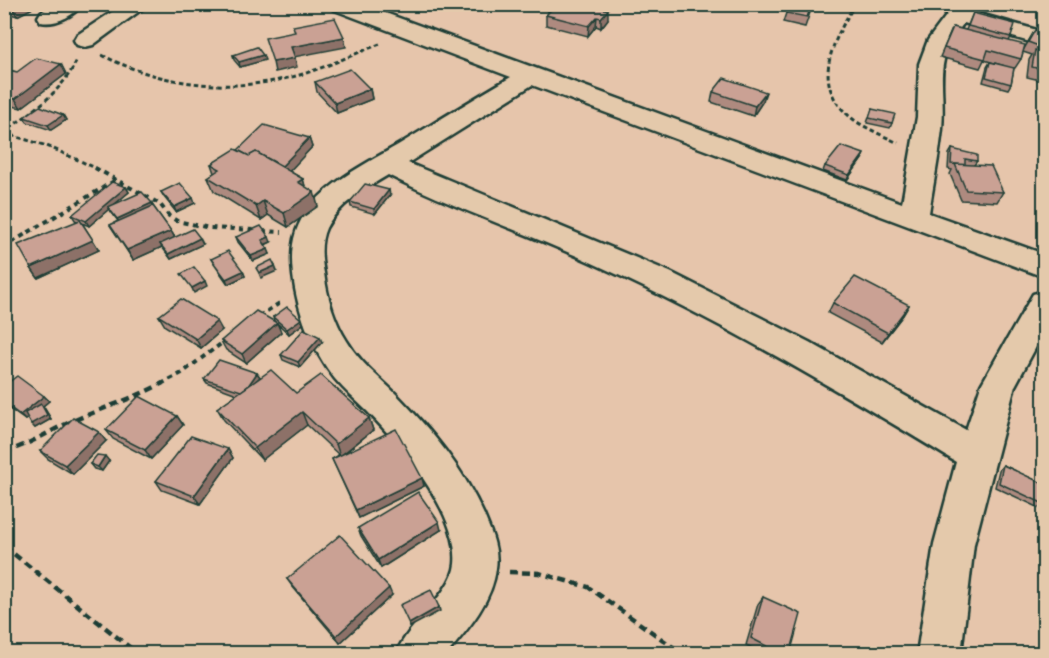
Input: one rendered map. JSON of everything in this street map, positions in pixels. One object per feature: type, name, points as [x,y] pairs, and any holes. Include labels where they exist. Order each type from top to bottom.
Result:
[{"type":"street","points":[[49,17],[72,4]]},
{"type":"street","points":[[85,40],[139,4]]},
{"type":"street","points":[[340,4],[399,20],[529,76],[1044,266]]},
{"type":"street","points":[[914,217],[930,116],[929,69],[937,44],[963,10],[1044,39]]},
{"type":"street","points":[[418,654],[464,596],[475,571],[475,545],[458,499],[430,459],[385,406],[342,363],[325,329],[310,286],[307,253],[309,233],[326,208],[350,186],[529,76]]},
{"type":"street","points":[[386,163],[430,186],[610,258],[693,298],[802,355],[977,455]]},
{"type":"street","points":[[939,654],[954,544],[977,455],[998,385],[1044,303]]},
{"type":"path","points":[[855,4],[834,39],[825,81],[835,102],[853,119],[924,157]]},
{"type":"path","points":[[4,132],[59,90],[71,75],[85,40],[103,56],[140,73],[177,81],[214,85],[255,84],[291,78],[399,20]]},
{"type":"path","points":[[4,132],[42,142],[117,179],[160,204],[169,216],[182,223],[214,229],[309,233]]},
{"type":"path","points":[[4,247],[117,179]]},
{"type":"path","points":[[251,322],[310,286]]},
{"type":"path","points":[[4,452],[20,448],[68,423],[138,396],[182,373],[234,335]]},
{"type":"path","points":[[4,546],[138,654]]},
{"type":"path","points":[[475,571],[539,573],[588,587],[683,654]]},
{"type":"building","points":[[551,4],[588,4],[608,10],[589,26],[546,15],[553,8],[548,7]]},
{"type":"building","points":[[789,4],[812,4],[807,17],[786,13]]},
{"type":"building","points":[[973,13],[1015,24],[1011,37],[968,26]]},
{"type":"building","points":[[335,18],[344,37],[291,47],[295,58],[273,62],[265,38],[295,32],[293,26]]},
{"type":"building","points":[[953,27],[1025,45],[1021,59],[988,50],[985,59],[944,48]]},
{"type":"building","points":[[1035,30],[1044,32],[1044,48],[1028,42]]},
{"type":"building","points":[[257,47],[263,55],[239,62],[233,55]]},
{"type":"building","points":[[1035,50],[1044,53],[1044,70],[1032,67]]},
{"type":"building","points":[[36,58],[61,64],[15,99],[4,96],[4,69],[17,72]]},
{"type":"building","points":[[990,62],[1014,68],[1011,84],[986,77]]},
{"type":"building","points":[[350,69],[370,89],[335,103],[315,82]]},
{"type":"building","points":[[724,78],[766,92],[755,106],[713,92]]},
{"type":"building","points":[[40,106],[63,115],[48,125],[24,117]]},
{"type":"building","points":[[872,109],[895,114],[892,123],[869,118]]},
{"type":"building","points":[[264,125],[309,138],[282,166],[256,152],[249,156],[238,150]]},
{"type":"building","points":[[841,146],[864,154],[849,175],[825,166]]},
{"type":"building","points":[[235,149],[249,156],[256,152],[303,179],[298,182],[314,192],[284,213],[263,201],[256,206],[208,177],[220,169],[211,164]]},
{"type":"building","points":[[952,149],[977,155],[977,161],[965,159],[965,165],[951,164]]},
{"type":"building","points":[[955,164],[991,166],[1003,192],[966,190]]},
{"type":"building","points":[[112,182],[126,187],[86,221],[72,215]]},
{"type":"building","points":[[180,183],[193,198],[174,207],[161,192]]},
{"type":"building","points":[[365,184],[389,190],[374,209],[350,202]]},
{"type":"building","points":[[142,192],[152,203],[117,219],[108,207]]},
{"type":"building","points":[[153,206],[171,231],[127,250],[110,225]]},
{"type":"building","points":[[80,220],[93,240],[31,268],[18,245]]},
{"type":"building","points":[[261,226],[269,237],[262,240],[268,249],[251,256],[236,237]]},
{"type":"building","points":[[193,229],[200,238],[168,254],[160,244]]},
{"type":"building","points":[[228,251],[243,271],[226,279],[211,259]]},
{"type":"building","points":[[272,260],[275,266],[259,273],[256,268]]},
{"type":"building","points":[[194,267],[205,281],[192,288],[181,274]]},
{"type":"building","points":[[855,277],[909,305],[888,333],[833,303]]},
{"type":"building","points":[[181,299],[217,321],[196,339],[159,316]]},
{"type":"building","points":[[287,307],[301,319],[287,329],[273,317]]},
{"type":"building","points":[[256,311],[277,323],[242,354],[221,341]]},
{"type":"building","points":[[304,329],[320,337],[298,362],[281,355]]},
{"type":"building","points":[[219,360],[257,373],[248,386],[241,391],[204,379]]},
{"type":"building","points":[[271,370],[296,393],[321,375],[369,418],[336,444],[302,412],[255,448],[217,408]]},
{"type":"building","points":[[17,376],[44,396],[20,415],[4,403],[4,386]]},
{"type":"building","points":[[139,396],[177,416],[145,450],[106,430]]},
{"type":"building","points":[[41,404],[47,415],[31,424],[25,413]]},
{"type":"building","points":[[73,418],[99,432],[65,465],[40,451]]},
{"type":"building","points":[[396,429],[422,478],[356,510],[332,459]]},
{"type":"building","points":[[191,436],[228,449],[194,496],[156,481]]},
{"type":"building","points":[[97,455],[105,456],[98,467],[90,464]]},
{"type":"building","points":[[1003,465],[1044,484],[1044,504],[999,483]]},
{"type":"building","points":[[418,492],[439,522],[378,560],[358,528]]},
{"type":"building","points":[[340,535],[389,588],[336,636],[287,579]]},
{"type":"building","points":[[431,590],[439,607],[409,624],[400,605]]},
{"type":"building","points":[[763,597],[801,614],[790,654],[782,654],[751,638]]}]
